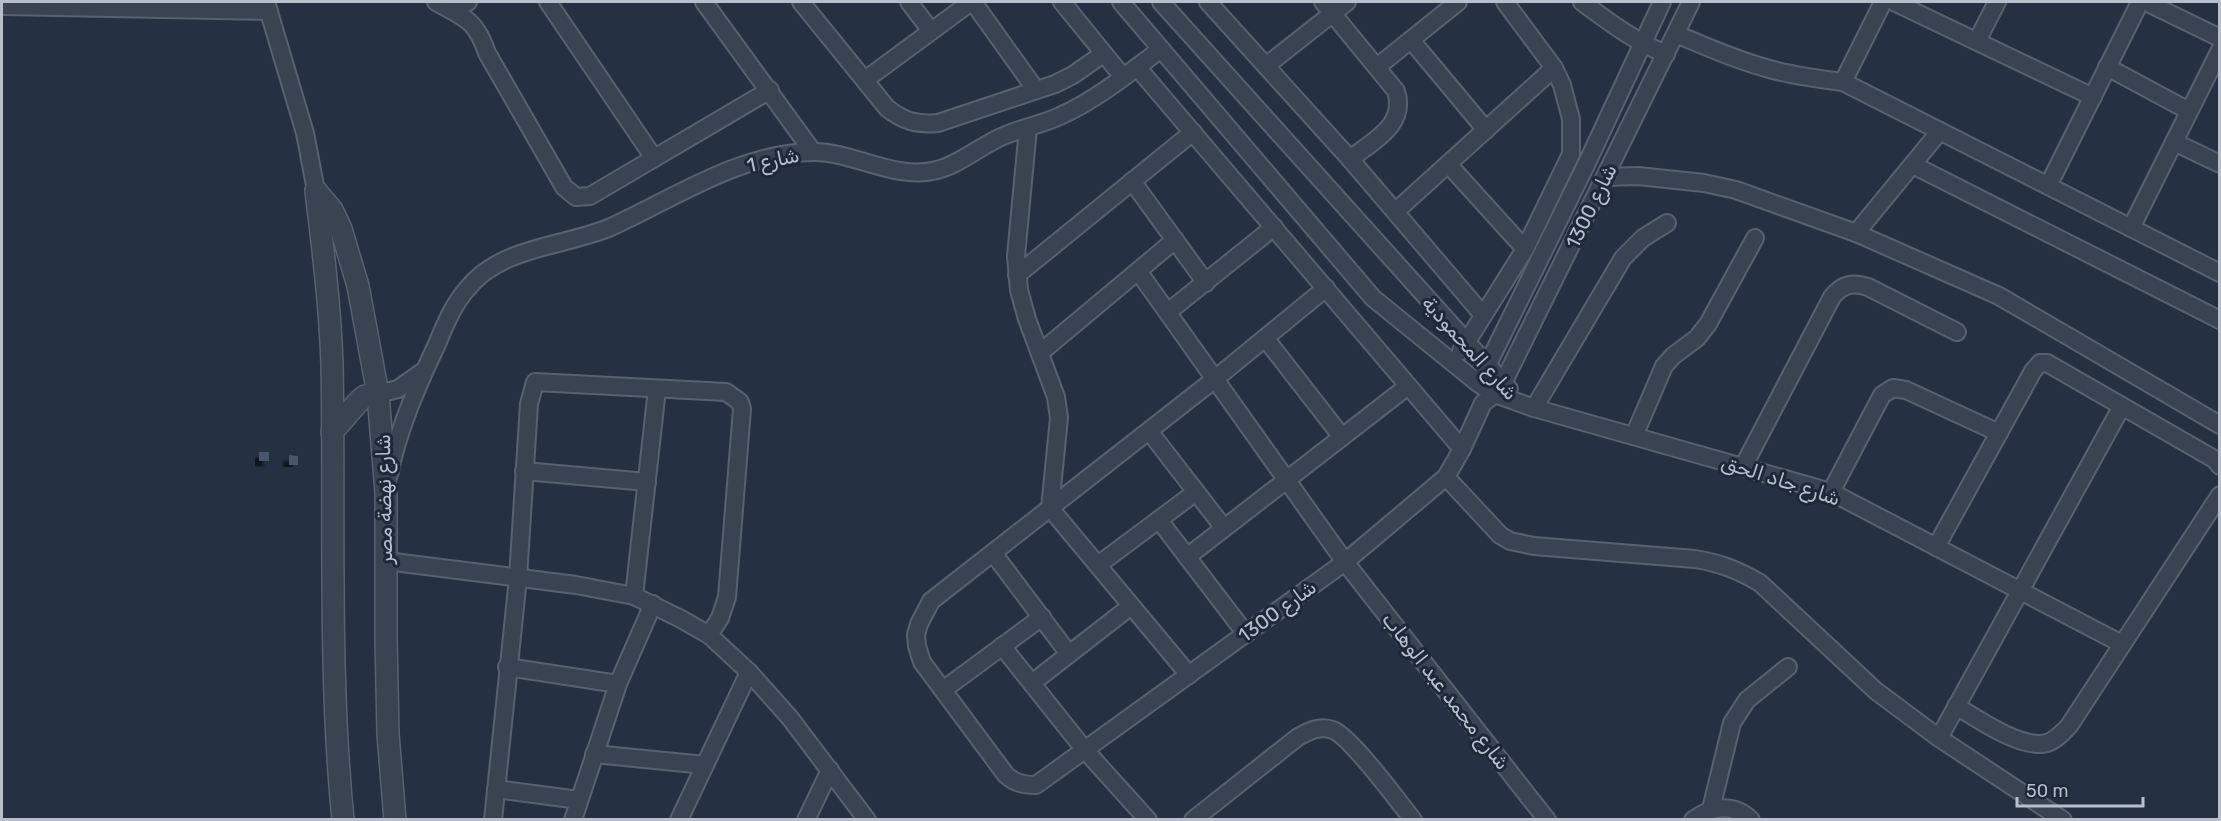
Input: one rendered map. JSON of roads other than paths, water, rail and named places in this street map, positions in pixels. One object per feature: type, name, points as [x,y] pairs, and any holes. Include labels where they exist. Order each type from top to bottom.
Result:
[{"type":"street","points":[[436,2],[469,21],[481,35],[487,53],[569,193],[583,198],[770,90]]},
{"type":"street","points":[[453,11],[468,2]]},
{"type":"street","points":[[548,2],[654,158]]},
{"type":"street","points":[[704,2],[813,152]]},
{"type":"street","points":[[801,2],[887,108],[898,117],[910,122],[938,123],[1036,90],[1073,75],[1103,54]]},
{"type":"street","points":[[909,2],[931,31]]},
{"type":"street","points":[[865,80],[972,2],[1036,90]]},
{"type":"street","points":[[1062,2],[1103,54],[1130,72],[1193,132],[1462,449]]},
{"type":"street","name":"شارع المحمودية","points":[[1121,2],[1373,298],[1479,384]]},
{"type":"street","name":"شارع المحمودية","points":[[1161,2],[1486,366],[1494,393],[1528,406]]},
{"type":"street","points":[[1208,2],[1396,211],[1483,315]]},
{"type":"street","points":[[1266,66],[1328,7],[1347,2]]},
{"type":"street","points":[[1377,67],[1458,2]]},
{"type":"street","points":[[1453,363],[1526,249],[1571,154],[1571,119],[1565,93],[1554,68],[1505,2]]},
{"type":"street","points":[[1582,2],[1642,44],[1666,54]]},
{"type":"street","name":"شارع 1300","points":[[1479,384],[1587,163],[1662,2]]},
{"type":"street","name":"شارع 1300","points":[[943,690],[1005,775],[1019,783],[1036,785],[1345,562],[1446,477],[1494,393],[1605,177],[1691,2]]},
{"type":"street","points":[[1843,82],[1883,2]]},
{"type":"street","points":[[1894,2],[2093,97]]},
{"type":"street","points":[[1977,41],[1997,2]]},
{"type":"street","points":[[2048,186],[2140,2]]},
{"type":"street","points":[[2146,2],[2220,38]]},
{"type":"street","points":[[3,5],[268,6]]},
{"type":"street","name":"شارع نهضة مصر","points":[[268,6],[306,133],[316,191],[329,315],[335,700],[343,819]]},
{"type":"street","points":[[1328,7],[1396,91],[1399,109],[1390,126],[1350,159]]},
{"type":"street","points":[[1676,34],[1772,70],[1807,78],[1843,82],[2220,273]]},
{"type":"street","points":[[1411,40],[1486,130]]},
{"type":"street","name":"شارع 1","points":[[386,493],[401,428],[426,367],[452,311],[467,288],[488,270],[512,257],[612,226],[727,171],[784,156],[813,152],[838,155],[910,173],[936,171],[960,161],[1004,135],[1046,122],[1078,106],[1161,50]]},
{"type":"street","points":[[2131,228],[2220,50]]},
{"type":"street","points":[[1396,211],[1554,68]]},
{"type":"street","points":[[2107,68],[2189,111]]},
{"type":"street","points":[[1028,128],[1016,256],[1017,274],[1027,319],[1056,397],[1059,418],[1050,508],[1189,675]]},
{"type":"street","points":[[1856,233],[1940,131]]},
{"type":"street","points":[[1017,274],[1193,132]]},
{"type":"street","points":[[2174,142],[2220,164]]},
{"type":"street","points":[[1448,164],[1526,249]]},
{"type":"street","points":[[1912,165],[2220,320]]},
{"type":"street","points":[[1605,177],[1649,177],[1704,183],[1736,190],[1856,233],[1999,296],[2220,425]]},
{"type":"street","points":[[1132,181],[1206,283]]},
{"type":"street","name":"شارع نهضة مصر","points":[[316,191],[332,210],[341,229],[358,286],[378,394],[386,493],[388,734],[395,819]]},
{"type":"street","points":[[1528,406],[1623,258],[1643,238],[1667,223]]},
{"type":"street","points":[[1168,312],[1274,227]]},
{"type":"street","points":[[1634,436],[1664,366],[1673,356],[1697,338],[1708,324],[1755,238]]},
{"type":"street","points":[[1041,352],[1175,240]]},
{"type":"street","name":"شارع محمد عبد الوهاب","points":[[1138,271],[1345,562],[1547,819]]},
{"type":"street","points":[[1743,467],[1832,297],[1839,289],[1848,284],[1868,287],[1957,332]]},
{"type":"street","points":[[1042,617],[943,690],[922,662],[917,646],[919,624],[931,601],[1215,379],[1326,288]]},
{"type":"street","points":[[1266,338],[1342,437]]},
{"type":"street","points":[[1936,547],[2033,371],[2040,363],[2048,363],[2214,459],[2220,466]]},
{"type":"street","name":"شارع 1","points":[[378,394],[388,393],[407,385],[426,367]]},
{"type":"street","points":[[493,819],[518,578],[529,404],[535,382],[726,392],[740,402],[742,409],[727,597],[720,618],[709,635]]},
{"type":"street","points":[[1479,384],[1494,393]]},
{"type":"street","points":[[1187,557],[1408,386]]},
{"type":"street","points":[[1831,492],[1882,395],[1893,388],[1906,390],[1999,433]]},
{"type":"street","points":[[634,596],[657,389]]},
{"type":"street","points":[[332,432],[360,400],[365,396],[378,394]]},
{"type":"street","name":"شارع جاد الحق","points":[[1528,406],[1831,492],[2122,644]]},
{"type":"street","points":[[1939,738],[2122,406]]},
{"type":"street","points":[[1149,431],[1224,528]]},
{"type":"street","points":[[524,471],[647,482]]},
{"type":"street","points":[[1446,477],[1500,535],[1510,541],[1534,546],[1695,559],[1718,562],[1740,570],[1760,583],[1876,691],[1939,738],[2063,819]]},
{"type":"street","points":[[1098,565],[1196,492]]},
{"type":"street","points":[[1956,706],[2019,741],[2033,745],[2047,743],[2060,736],[2069,726],[2220,495]]},
{"type":"street","points":[[1159,520],[1246,634]]},
{"type":"street","points":[[993,553],[1069,654]]},
{"type":"street","points":[[386,561],[576,585],[634,596],[653,604],[709,635],[749,672],[790,718],[867,819]]},
{"type":"street","points":[[573,819],[618,684],[653,604]]},
{"type":"street","points":[[1032,683],[1131,606]]},
{"type":"street","points":[[1002,646],[1084,749],[1148,819]]},
{"type":"street","points":[[507,667],[618,684]]},
{"type":"street","points":[[1711,809],[1732,723],[1748,700],[1788,667]]},
{"type":"street","points":[[680,819],[749,672]]},
{"type":"street","points":[[1193,819],[1298,737],[1314,728],[1332,729],[1347,740],[1413,819]]},
{"type":"street","points":[[594,754],[705,765]]},
{"type":"street","points":[[806,819],[830,770]]},
{"type":"street","points":[[496,789],[579,800]]},
{"type":"street","points":[[1693,819],[1711,809],[1728,808],[1745,813],[1751,819]]}]
